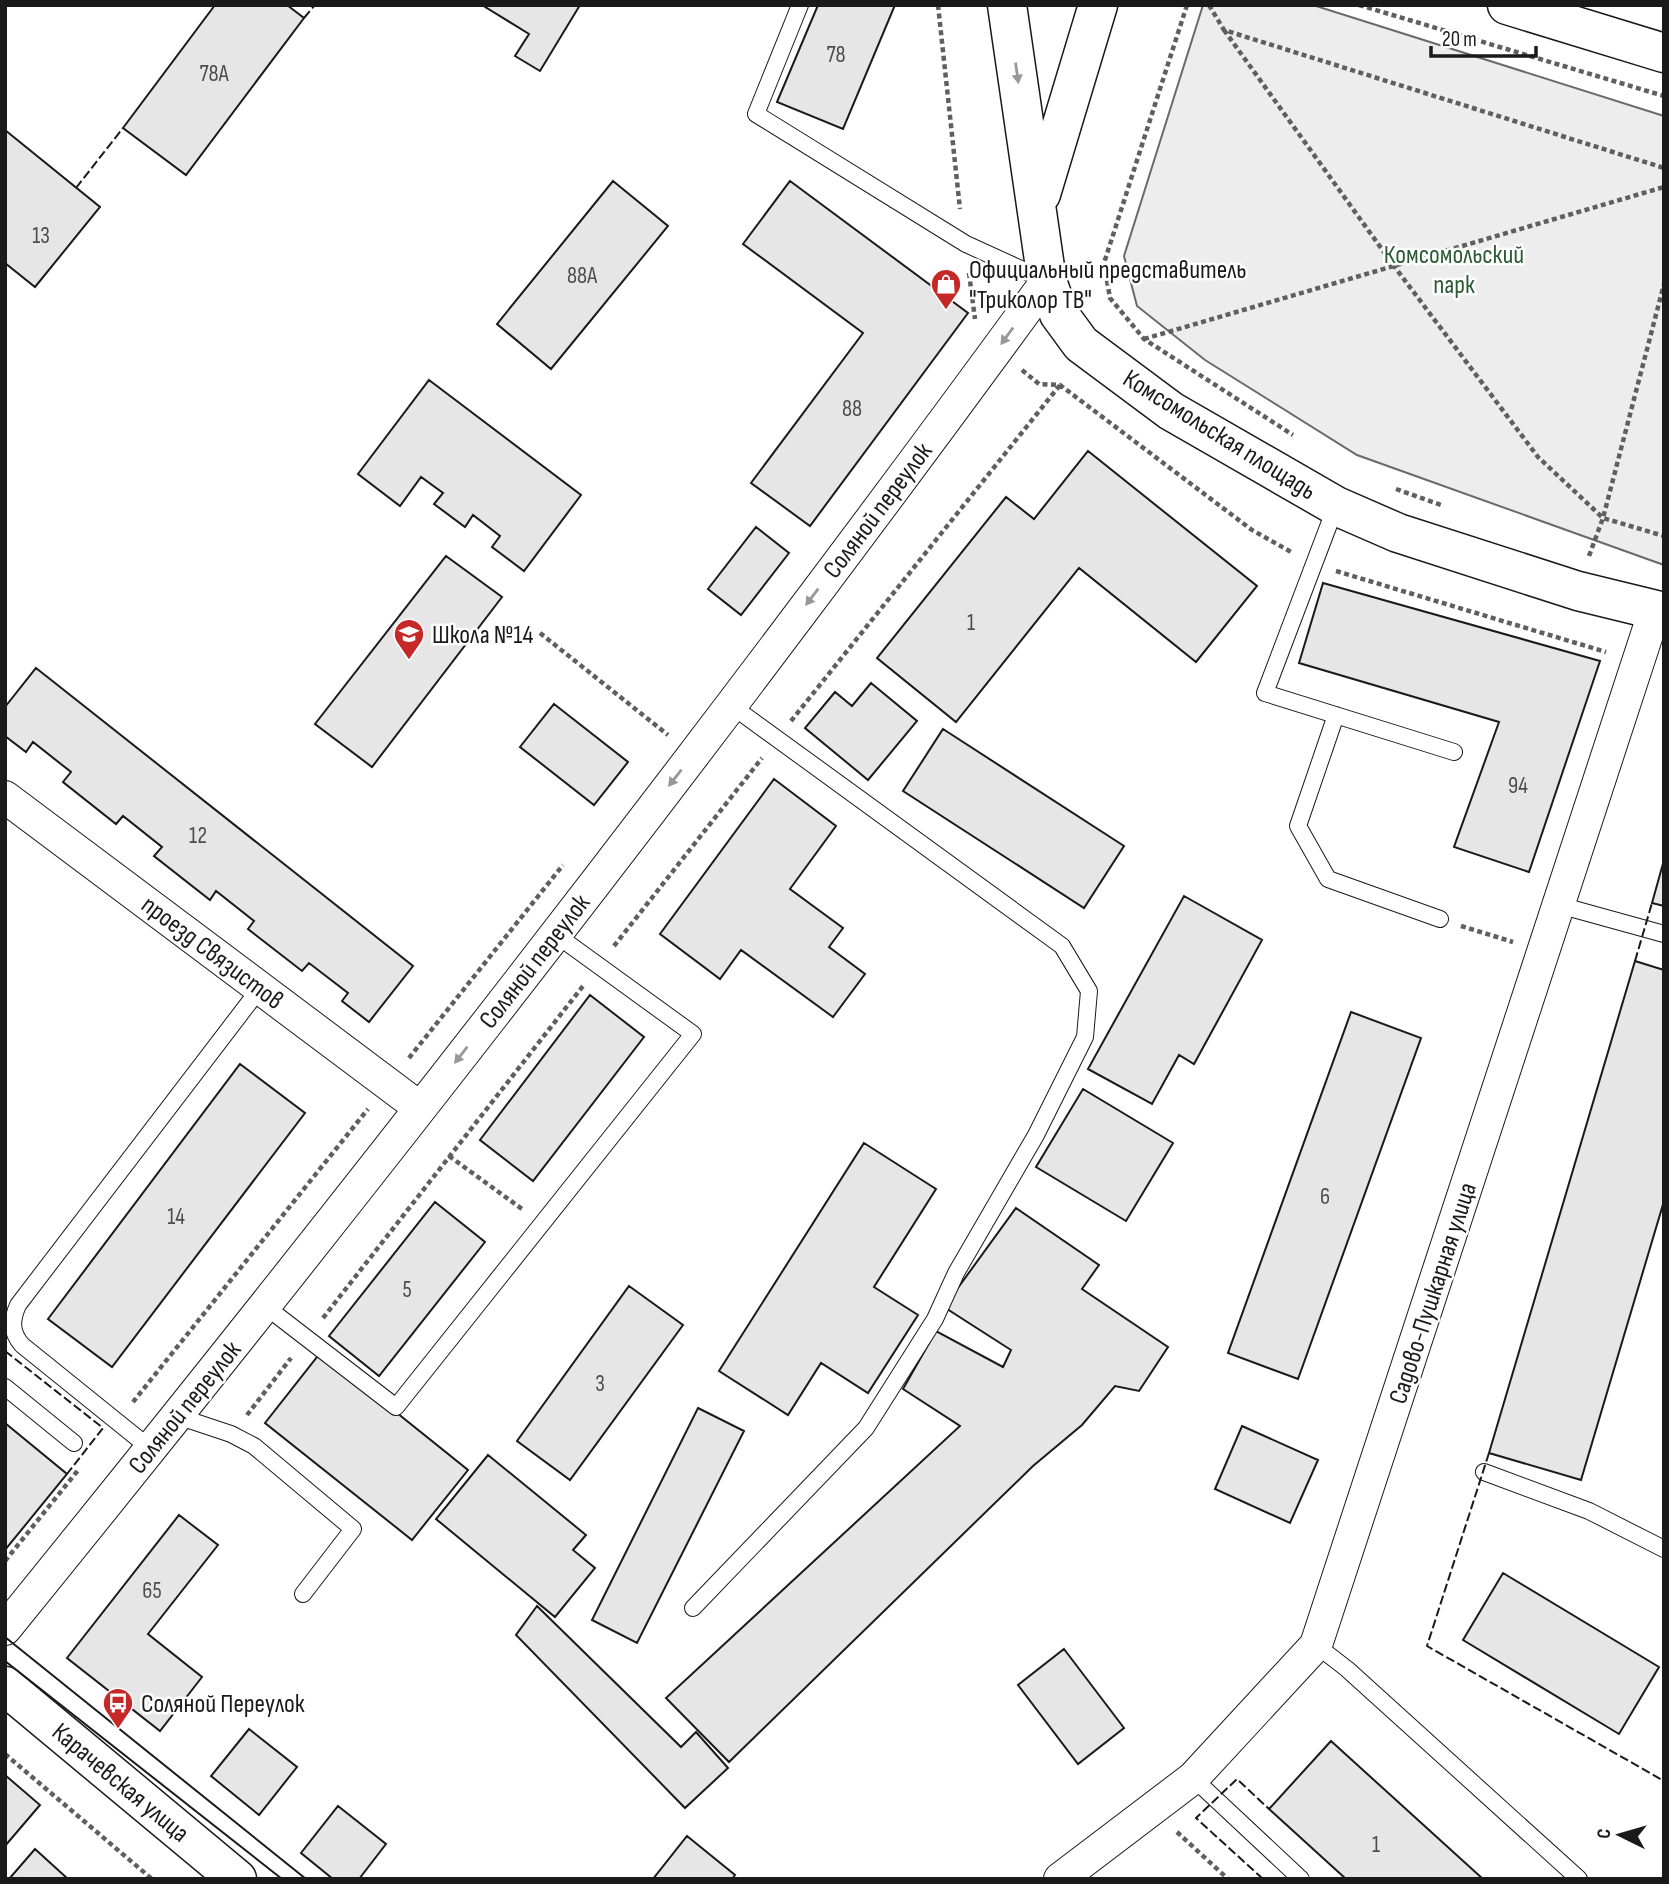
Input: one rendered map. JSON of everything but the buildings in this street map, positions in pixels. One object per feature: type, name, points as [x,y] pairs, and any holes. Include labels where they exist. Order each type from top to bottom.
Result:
[{"type":"street","points":[[1007,5],[1037,206]]},
{"type":"street","name":"Комсомольская площадь","points":[[1098,5],[1037,206],[1047,281],[1059,314],[1081,344],[1171,411],[1336,506],[1398,533],[1583,575],[1659,611]]},
{"type":"street","points":[[1507,5],[1664,53]]},
{"type":"street","name":"Соляной переулок","points":[[5,1629],[265,1306],[732,706],[1047,281]]},
{"type":"street","name":"Садово-Пушкарная улица","points":[[1060,1879],[1193,1778],[1317,1645],[1559,905],[1659,611]]},
{"type":"street","name":"проезд Связистов","points":[[5,797],[420,1108]]},
{"type":"street","name":"Карачевская улица","points":[[5,1686],[237,1879]]},
{"type":"lane","points":[[800,5],[756,114],[966,244],[1047,281]]},
{"type":"lane","points":[[1336,506],[1265,693],[1454,752]]},
{"type":"lane","points":[[693,1608],[866,1428],[935,1319],[956,1273],[1035,1135],[1085,1037],[1089,990],[1062,946],[732,706]]},
{"type":"lane","points":[[1336,715],[1298,826],[1328,879],[1440,919]]},
{"type":"lane","points":[[1559,905],[1664,934]]},
{"type":"lane","points":[[265,1306],[396,1407],[693,1034],[555,934]]},
{"type":"lane","points":[[151,1449],[22,1345],[15,1336],[13,1316],[18,1305],[261,987]]},
{"type":"lane","points":[[5,1387],[74,1443]]},
{"type":"lane","points":[[177,1416],[231,1434],[254,1446],[353,1530],[303,1594]]},
{"type":"lane","points":[[1483,1472],[1589,1511],[1664,1549]]},
{"type":"lane","points":[[1317,1645],[1579,1879]]},
{"type":"lane","points":[[1193,1778],[1301,1879]]},
{"type":"path","points":[[938,5],[976,319],[969,327]]},
{"type":"path","points":[[1186,5],[1104,263],[1110,298],[1144,339],[1305,443]]},
{"type":"path","points":[[1209,5],[1224,30],[1394,266],[1538,457],[1603,518],[1664,536]]},
{"type":"path","points":[[1359,5],[1664,96]]},
{"type":"path","points":[[1224,30],[1664,168]]},
{"type":"path","points":[[1144,339],[1664,187]]},
{"type":"path","points":[[1565,638],[1603,518],[1664,284]]},
{"type":"path","points":[[231,1434],[777,739],[1060,385]]},
{"type":"path","points":[[1388,486],[1451,508]]},
{"type":"path","points":[[1576,554],[1583,575]]},
{"type":"path","points":[[1583,575],[1601,562]]},
{"type":"path","points":[[540,633],[667,734],[695,753]]},
{"type":"path","points":[[658,745],[675,724]]},
{"type":"path","points":[[117,1422],[572,854]]},
{"type":"path","points":[[1440,919],[1544,952]]},
{"type":"path","points":[[449,1156],[542,1224]]},
{"type":"path","points":[[5,1561],[82,1465]]},
{"type":"path","points":[[5,1754],[152,1879]]},
{"type":"path","points":[[1152,1809],[1228,1879]]},
{"type":"shaded area","name":"Комсомольский парк","points":[[1203,5],[1313,5],[1664,116],[1664,565],[1357,455],[1205,360],[1137,306],[1124,256]]},
{"type":"tram line","points":[[5,1637],[306,1879]]},
{"type":"tram line","points":[[5,1661],[282,1879]]},
{"type":"fence","points":[[304,18],[315,5]]},
{"type":"fence","points":[[76,188],[123,128]]},
{"type":"fence","points":[[1635,961],[1652,903]]},
{"type":"fence","points":[[5,1351],[103,1428],[67,1474]]},
{"type":"fence","points":[[1489,1453],[1427,1646],[1664,1781]]},
{"type":"fence","points":[[1263,1879],[1196,1818],[1237,1779],[1269,1809]]},
{"type":"place","name":"Официальный представитель \"Триколор ТВ\"","points":[[946,311]]},
{"type":"place","name":"Школа №14","points":[[409,661]]},
{"type":"place","name":"Соляной Переулок","points":[[118,1730]]}]
